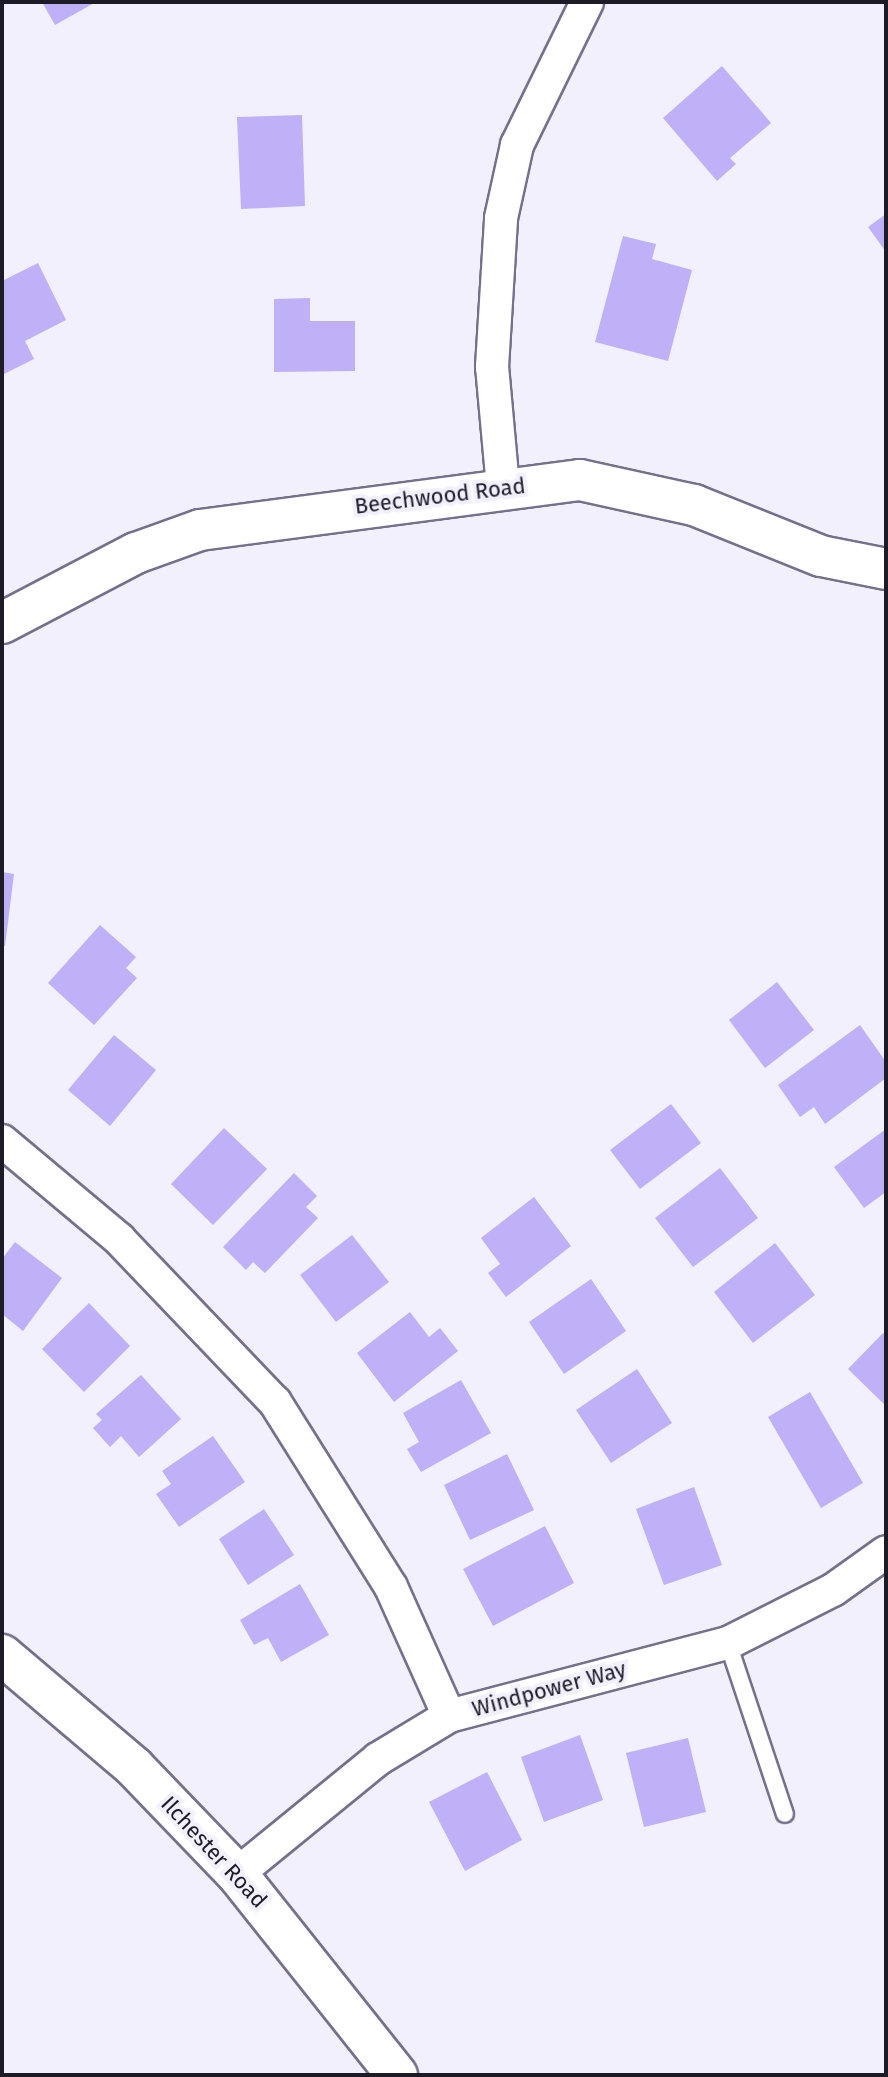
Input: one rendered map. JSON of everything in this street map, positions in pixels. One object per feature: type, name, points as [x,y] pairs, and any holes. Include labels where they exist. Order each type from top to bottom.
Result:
[{"type":"street","points":[[503,487],[492,367],[501,218],[517,145],[587,2]]},
{"type":"street","name":"Beechwood Road","points":[[2,623],[136,553],[200,530],[503,487],[580,480],[637,490],[821,556],[886,569]]},
{"type":"street","points":[[2,1141],[119,1239],[275,1402],[391,1587],[449,1716]]},
{"type":"street","name":"Windpower Way","points":[[237,1874],[378,1759],[449,1716],[728,1643],[833,1590],[886,1552]]},
{"type":"street","name":"Ilchester Road","points":[[2,1655],[134,1767],[237,1874],[397,2075]]},
{"type":"lane","points":[[728,1643],[785,1814]]},
{"type":"building","points":[[42,2],[96,2],[55,25]]},
{"type":"building","points":[[722,66],[771,123],[730,158],[736,164],[717,181],[663,118]]},
{"type":"building","points":[[302,115],[305,206],[241,209],[237,117]]},
{"type":"building","points":[[886,214],[886,252],[868,227]]},
{"type":"building","points":[[623,236],[656,244],[652,259],[692,270],[668,361],[595,342]]},
{"type":"building","points":[[38,263],[66,320],[25,341],[34,359],[2,375],[2,281]]},
{"type":"building","points":[[310,298],[310,321],[355,321],[355,371],[274,372],[274,299]]},
{"type":"building","points":[[2,872],[14,874],[5,946],[2,946]]},
{"type":"building","points":[[100,925],[136,957],[126,968],[137,978],[94,1025],[48,983]]},
{"type":"building","points":[[777,982],[814,1030],[765,1068],[729,1020]]},
{"type":"building","points":[[860,1025],[886,1062],[886,1078],[825,1124],[814,1107],[800,1117],[778,1085]]},
{"type":"building","points":[[114,1035],[156,1070],[110,1126],[68,1090]]},
{"type":"building","points":[[671,1104],[701,1143],[640,1189],[610,1150]]},
{"type":"building","points":[[224,1128],[267,1169],[213,1225],[171,1184]]},
{"type":"building","points":[[886,1129],[886,1192],[864,1208],[834,1167]]},
{"type":"building","points":[[720,1168],[758,1218],[693,1267],[655,1218]]},
{"type":"building","points":[[294,1173],[317,1196],[306,1207],[318,1218],[265,1273],[253,1262],[246,1270],[223,1247]]},
{"type":"building","points":[[534,1197],[571,1246],[506,1297],[488,1273],[500,1264],[481,1238]]},
{"type":"building","points":[[352,1235],[389,1282],[336,1322],[300,1275]]},
{"type":"building","points":[[15,1242],[62,1278],[23,1331],[2,1314],[2,1259]]},
{"type":"building","points":[[775,1243],[815,1295],[753,1343],[714,1292]]},
{"type":"building","points":[[591,1279],[626,1331],[564,1374],[529,1322]]},
{"type":"building","points":[[89,1303],[130,1346],[84,1392],[42,1349]]},
{"type":"building","points":[[410,1312],[429,1337],[440,1328],[458,1351],[394,1402],[357,1353]]},
{"type":"building","points":[[883,1333],[886,1336],[886,1406],[848,1369]]},
{"type":"building","points":[[637,1369],[672,1423],[611,1463],[576,1410]]},
{"type":"building","points":[[141,1375],[181,1419],[139,1457],[121,1436],[110,1447],[93,1428],[102,1420],[96,1414]]},
{"type":"building","points":[[461,1380],[491,1433],[421,1472],[407,1449],[419,1442],[403,1413]]},
{"type":"building","points":[[810,1392],[863,1483],[821,1508],[768,1417]]},
{"type":"building","points":[[213,1436],[245,1482],[179,1527],[156,1494],[171,1484],[162,1471]]},
{"type":"building","points":[[507,1454],[534,1510],[470,1540],[444,1485]]},
{"type":"building","points":[[694,1487],[722,1565],[664,1585],[636,1509]]},
{"type":"building","points":[[264,1509],[294,1555],[248,1585],[219,1539]]},
{"type":"building","points":[[545,1526],[574,1583],[493,1626],[463,1569]]},
{"type":"building","points":[[300,1584],[329,1635],[281,1662],[268,1638],[254,1645],[240,1620]]},
{"type":"building","points":[[580,1735],[603,1800],[544,1822],[521,1757]]},
{"type":"building","points":[[688,1738],[706,1812],[644,1827],[626,1753]]},
{"type":"building","points":[[487,1772],[522,1840],[465,1871],[429,1802]]}]
